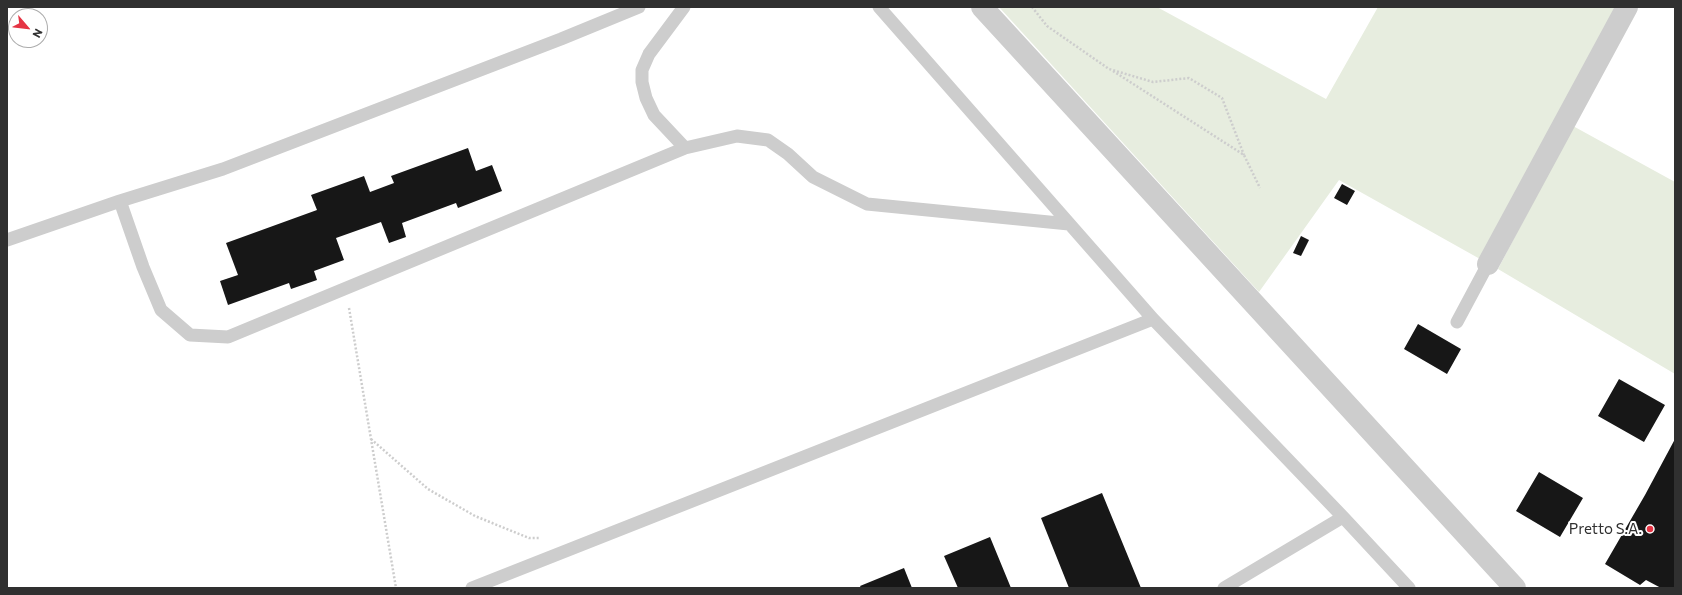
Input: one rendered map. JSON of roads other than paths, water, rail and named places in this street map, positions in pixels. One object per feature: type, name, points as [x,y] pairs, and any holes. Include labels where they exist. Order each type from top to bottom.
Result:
[{"type":"street","points":[[982,7],[1515,588]]},
{"type":"street","points":[[1488,264],[1626,7]]},
{"type":"lane","points":[[7,240],[120,201],[223,169],[561,39],[640,7]]},
{"type":"lane","points":[[684,7],[649,54],[642,70],[642,82],[646,98],[654,115],[685,148]]},
{"type":"lane","points":[[879,7],[1153,319],[1409,588]]},
{"type":"lane","points":[[120,201],[143,267],[161,310],[190,335],[228,337],[685,148],[738,136],[768,140],[788,154],[813,177],[867,204],[1069,224]]},
{"type":"lane","points":[[1457,322],[1488,264]]},
{"type":"lane","points":[[472,588],[1153,319]]},
{"type":"lane","points":[[1224,588],[1343,517]]},
{"type":"place","name":"Pretto S.A.","points":[[1650,529]]}]
